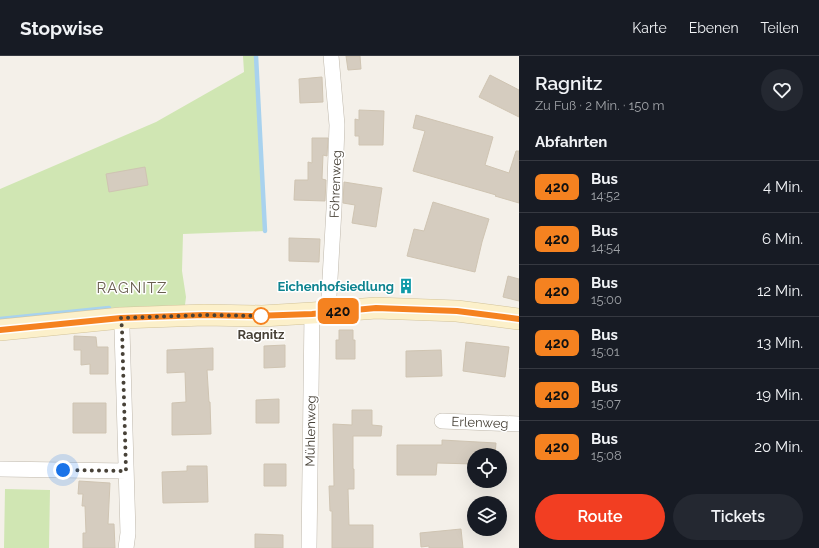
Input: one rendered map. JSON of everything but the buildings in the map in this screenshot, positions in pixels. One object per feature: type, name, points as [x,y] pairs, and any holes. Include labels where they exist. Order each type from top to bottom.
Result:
[{"type":"main road","points":[[0,330],[121,318],[204,315],[241,316],[376,308],[457,311],[519,319]]},
{"type":"street","name":"Föhrenweg","points":[[322,312],[329,296],[337,125],[330,56]]},
{"type":"street","name":"Mühlenweg","points":[[309,548],[322,312]]},
{"type":"street","points":[[121,318],[128,532],[126,548]]},
{"type":"street","name":"Erlenweg","points":[[442,421],[519,424]]},
{"type":"street","points":[[0,469],[126,471]]},
{"type":"green space","points":[[243,56],[256,56],[265,231],[183,234],[182,271],[186,297],[185,305],[109,308],[0,319],[0,189],[156,122],[244,72]]},
{"type":"green space","points":[[5,489],[50,490],[49,548],[4,548]]},
{"type":"waterway","points":[[256,56],[265,231]]},
{"type":"waterway","points":[[0,319],[109,308]]},
{"type":"bus line","name":"420","points":[[0,330],[121,318],[204,315],[252,316],[312,314],[331,311],[376,308],[457,311],[519,319]]},
{"type":"place","name":"Eichenhofsiedlung","points":[[406,286]]},
{"type":"place","name":"Ragnitz","points":[[261,316]]},
{"type":"district","name":"RAGNITZ","points":[[132,288]]},
{"type":"route","points":[[63,470],[126,471],[121,318],[204,315],[261,316]]}]
